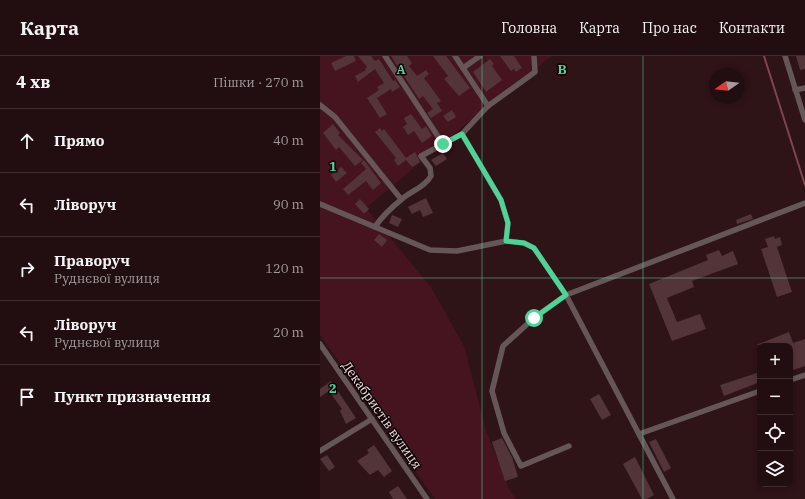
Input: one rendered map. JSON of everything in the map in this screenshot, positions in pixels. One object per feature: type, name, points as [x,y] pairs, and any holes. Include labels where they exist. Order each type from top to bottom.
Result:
[{"type":"street","points":[[385,56],[443,144]]},
{"type":"street","points":[[455,56],[488,106]]},
{"type":"street","points":[[463,68],[480,56]]},
{"type":"street","points":[[375,227],[380,219],[401,199],[428,181],[431,176],[430,168],[421,156],[462,134],[488,106],[535,72],[534,56]]},
{"type":"street","points":[[785,56],[805,120]]},
{"type":"street","points":[[796,90],[805,88]]},
{"type":"street","points":[[320,106],[335,118],[401,199]]},
{"type":"street","points":[[462,134],[501,200],[508,223],[506,241]]},
{"type":"street","points":[[569,446],[521,466],[504,433],[492,391],[503,346],[534,318],[566,295],[805,203]]},
{"type":"street","points":[[320,204],[430,250],[457,252],[506,241],[524,243],[534,248],[566,295],[673,499]]},
{"type":"street","name":"Декабристів вулиця","points":[[320,344],[427,499]]},
{"type":"street","points":[[793,379],[805,375]]},
{"type":"street","points":[[639,434],[757,392]]},
{"type":"street","points":[[320,451],[372,419]]},
{"type":"shaded area","points":[[320,56],[552,56],[488,106],[366,208],[431,287],[464,346],[486,430],[509,489],[516,499],[435,499],[320,335]]},
{"type":"building","points":[[346,56],[354,56],[356,61],[335,71],[331,63]]},
{"type":"building","points":[[358,56],[371,56],[375,61],[379,59],[393,81],[395,80],[400,87],[392,92],[391,89],[377,98],[387,114],[380,118],[367,98],[379,90],[377,87],[384,83],[375,69],[358,82],[355,76],[366,70],[365,69],[367,67]]},
{"type":"building","points":[[391,56],[407,56],[412,63],[409,66],[417,76],[426,70],[429,74],[424,78],[441,101],[437,103],[442,111],[431,118],[427,113],[433,109],[423,96],[419,99]]},
{"type":"building","points":[[433,56],[446,56],[470,88],[459,96],[444,79],[448,76]]},
{"type":"building","points":[[500,56],[514,56],[522,68],[516,72],[514,69],[511,71]]},
{"type":"building","points":[[796,56],[805,56],[805,69],[800,70]]},
{"type":"building","points":[[490,59],[494,64],[492,66],[502,80],[486,92],[473,72]]},
{"type":"building","points":[[452,110],[456,117],[448,122],[443,116]]},
{"type":"building","points":[[411,114],[422,129],[426,126],[432,136],[422,143],[414,131],[408,135],[403,127],[407,124],[404,118]]},
{"type":"building","points":[[333,124],[340,133],[338,135],[363,160],[355,166],[339,147],[336,150],[323,133]]},
{"type":"building","points":[[380,128],[382,131],[384,129],[406,158],[415,152],[420,162],[412,167],[406,160],[398,166],[394,160],[396,158],[375,132]]},
{"type":"building","points":[[443,153],[447,159],[436,166],[431,160]]},
{"type":"building","points":[[364,160],[381,183],[373,190],[366,181],[348,195],[343,189],[366,169],[361,163]]},
{"type":"building","points":[[341,167],[347,173],[336,182],[331,175]]},
{"type":"building","points":[[426,198],[433,213],[423,217],[420,210],[412,214],[408,207]]},
{"type":"building","points":[[360,199],[369,209],[364,214],[355,204]]},
{"type":"building","points":[[751,214],[753,219],[737,224],[736,220]]},
{"type":"building","points":[[392,215],[402,219],[398,227],[389,223]]},
{"type":"building","points":[[379,234],[387,240],[382,247],[374,240]]},
{"type":"building","points":[[774,236],[775,239],[780,237],[782,245],[777,247],[792,292],[777,297],[761,249],[768,247],[765,239]]},
{"type":"building","points":[[719,250],[722,256],[733,251],[738,264],[692,281],[694,287],[667,298],[677,322],[700,314],[706,329],[672,341],[649,284],[708,260],[706,255]]},
{"type":"building","points":[[789,332],[793,343],[761,343]]},
{"type":"building","points":[[805,339],[805,366],[793,370],[793,343]]},
{"type":"building","points":[[757,373],[757,383],[724,396],[720,385]]},
{"type":"building","points":[[331,381],[356,418],[346,424],[340,411],[342,409],[329,391],[320,397],[320,389]]},
{"type":"building","points":[[599,394],[611,415],[602,420],[590,399]]},
{"type":"building","points":[[502,438],[512,457],[518,477],[505,481],[492,442]]},
{"type":"building","points":[[656,439],[671,468],[664,472],[649,442]]},
{"type":"building","points":[[374,445],[392,471],[384,477],[378,470],[370,475],[357,461],[369,453],[367,450]]},
{"type":"building","points":[[327,455],[335,467],[329,471],[320,459]]},
{"type":"building","points":[[635,457],[654,495],[647,499],[642,499],[623,464]]},
{"type":"building","points":[[398,486],[407,499],[393,499],[389,492]]},
{"type":"waterway","points":[[764,56],[805,185]]},
{"type":"route","points":[[443,144],[462,134],[501,200],[508,223],[506,241],[524,243],[534,248],[566,295],[534,318]]}]
